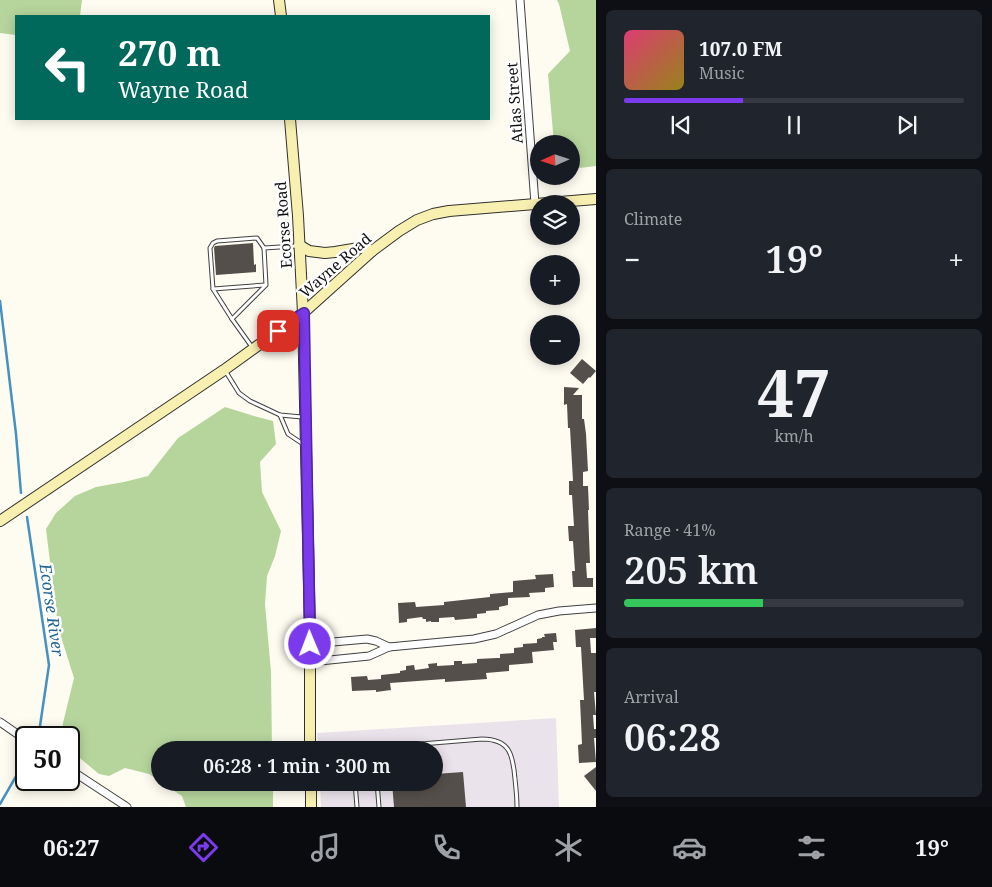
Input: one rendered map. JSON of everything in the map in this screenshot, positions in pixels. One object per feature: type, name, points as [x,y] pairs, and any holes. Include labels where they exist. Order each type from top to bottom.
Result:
[{"type":"main road","points":[[279,0],[281,15]]},
{"type":"main road","name":"Ecorse Road","points":[[290,120],[304,313],[310,741]]},
{"type":"main road","name":"Wayne Road","points":[[580,200],[596,199]]},
{"type":"main road","name":"Wayne Road","points":[[0,521],[224,370],[304,313],[372,251],[408,225],[433,214],[449,211],[530,204]]},
{"type":"main road","points":[[299,245],[309,251],[325,253],[365,247],[372,251]]},
{"type":"main road","points":[[311,791],[311,807]]},
{"type":"street","name":"Atlas Street","points":[[520,0],[534,195]]},
{"type":"street","points":[[310,662],[369,656],[389,646],[474,639],[496,634],[538,615],[596,608]]},
{"type":"street","points":[[310,644],[368,639],[389,646]]},
{"type":"street","points":[[0,722],[15,732]]},
{"type":"street","points":[[80,776],[127,807]]},
{"type":"lane","points":[[232,319],[266,285],[264,248],[256,238],[218,241],[213,243],[210,248],[213,289],[232,319],[253,349]]},
{"type":"lane","points":[[264,248],[299,245]]},
{"type":"lane","points":[[213,289],[266,285]]},
{"type":"lane","points":[[224,370],[238,393],[250,401],[280,415],[306,418]]},
{"type":"lane","points":[[280,415],[288,434],[306,445]]},
{"type":"lane","points":[[443,743],[489,739],[505,746],[513,758],[518,807]]},
{"type":"lane","points":[[356,791],[357,807]]},
{"type":"lane","points":[[378,791],[379,807]]},
{"type":"shaded area","points":[[556,718],[559,807],[321,807],[320,791],[443,791],[443,741],[317,741],[317,733]]},
{"type":"green space","points":[[0,0],[82,0],[80,15],[15,15],[15,35],[0,33]]},
{"type":"green space","points":[[557,0],[596,0],[596,166],[580,168],[580,135],[553,135],[548,74],[570,51]]},
{"type":"green space","points":[[225,407],[273,421],[276,444],[260,462],[262,492],[281,531],[275,556],[267,576],[265,604],[271,672],[272,741],[151,741],[151,775],[125,768],[109,776],[99,774],[80,758],[80,726],[63,726],[74,678],[58,627],[46,529],[56,513],[75,496],[96,487],[148,476],[178,438]]},
{"type":"green space","points":[[174,791],[273,791],[273,807],[186,807],[182,796]]},
{"type":"building","points":[[253,243],[256,272],[216,275],[215,246]]},
{"type":"building","points":[[582,359],[596,371],[583,384],[570,373],[577,365],[580,365]]},
{"type":"building","points":[[564,387],[579,388],[573,395],[582,395],[582,419],[584,419],[586,434],[588,471],[583,472],[583,486],[588,486],[589,510],[590,563],[586,563],[587,578],[593,578],[593,587],[573,587],[572,571],[575,571],[573,541],[569,541],[568,526],[574,526],[572,495],[569,495],[569,481],[573,481],[570,428],[568,428],[567,404],[564,405]]},
{"type":"building","points":[[553,574],[554,587],[545,588],[545,592],[529,593],[530,597],[508,598],[508,605],[499,607],[499,610],[477,614],[477,618],[455,620],[454,617],[439,618],[439,622],[426,622],[426,619],[422,617],[407,619],[407,622],[399,623],[398,603],[415,602],[416,607],[444,605],[444,602],[490,597],[490,594],[513,592],[513,581],[536,579],[535,575]]},
{"type":"building","points":[[596,628],[596,638],[590,638],[591,653],[596,653],[596,692],[594,692],[596,715],[593,715],[594,729],[596,729],[596,738],[594,738],[596,762],[579,763],[578,745],[582,744],[580,700],[584,700],[581,647],[576,647],[575,630]]},
{"type":"building","points":[[556,633],[557,642],[553,642],[554,650],[532,652],[533,663],[509,665],[509,671],[486,673],[487,679],[445,682],[445,679],[390,683],[391,690],[376,692],[376,690],[352,691],[351,677],[367,676],[368,680],[381,679],[381,675],[400,673],[400,671],[406,670],[406,666],[414,665],[415,670],[429,668],[428,664],[437,663],[437,666],[454,665],[454,661],[462,661],[462,664],[477,663],[477,659],[500,658],[500,654],[514,653],[514,648],[523,647],[523,644],[537,643],[537,639],[545,637],[544,634]]},
{"type":"building","points":[[596,767],[596,791],[584,776]]},
{"type":"building","points":[[463,772],[466,807],[394,807],[393,791],[443,791],[443,773]]},
{"type":"waterway","name":"Ecorse River","points":[[0,301],[21,493]]},
{"type":"waterway","name":"Ecorse River","points":[[27,517],[49,665],[40,726]]},
{"type":"waterway","name":"Ecorse River","points":[[0,804],[15,778]]},
{"type":"route","points":[[278,331],[304,313],[310,644]]}]
